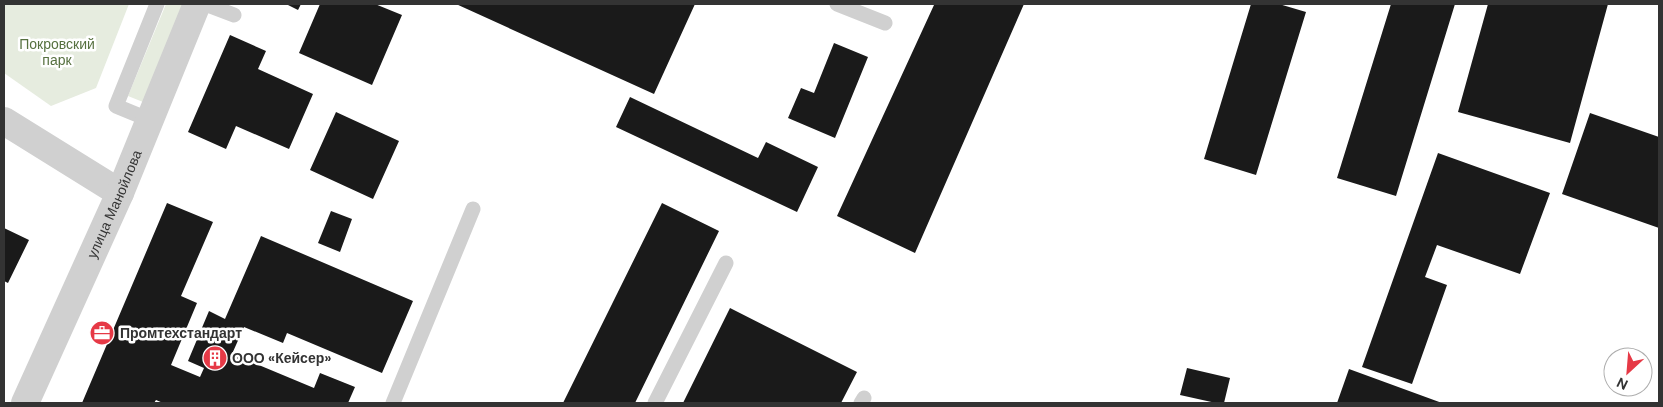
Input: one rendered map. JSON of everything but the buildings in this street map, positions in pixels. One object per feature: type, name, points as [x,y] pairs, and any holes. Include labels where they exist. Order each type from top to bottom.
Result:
[{"type":"street","name":"улица Манойлова","points":[[25,403],[120,193],[197,4]]},
{"type":"street","points":[[4,121],[120,193]]},
{"type":"lane","points":[[150,120],[116,106],[157,4]]},
{"type":"lane","points":[[205,4],[234,15]]},
{"type":"lane","points":[[837,4],[885,23]]},
{"type":"lane","points":[[393,403],[473,209]]},
{"type":"lane","points":[[655,403],[726,264]]},
{"type":"green space","name":"Покровский парк","points":[[4,4],[129,4],[96,88],[51,106],[4,73]]},
{"type":"green space","points":[[166,4],[183,4],[143,102],[128,96]]},
{"type":"place","name":"Промтехстандарт","points":[[102,333]]},
{"type":"place","name":"ООО «Кейсер»","points":[[215,358]]}]
